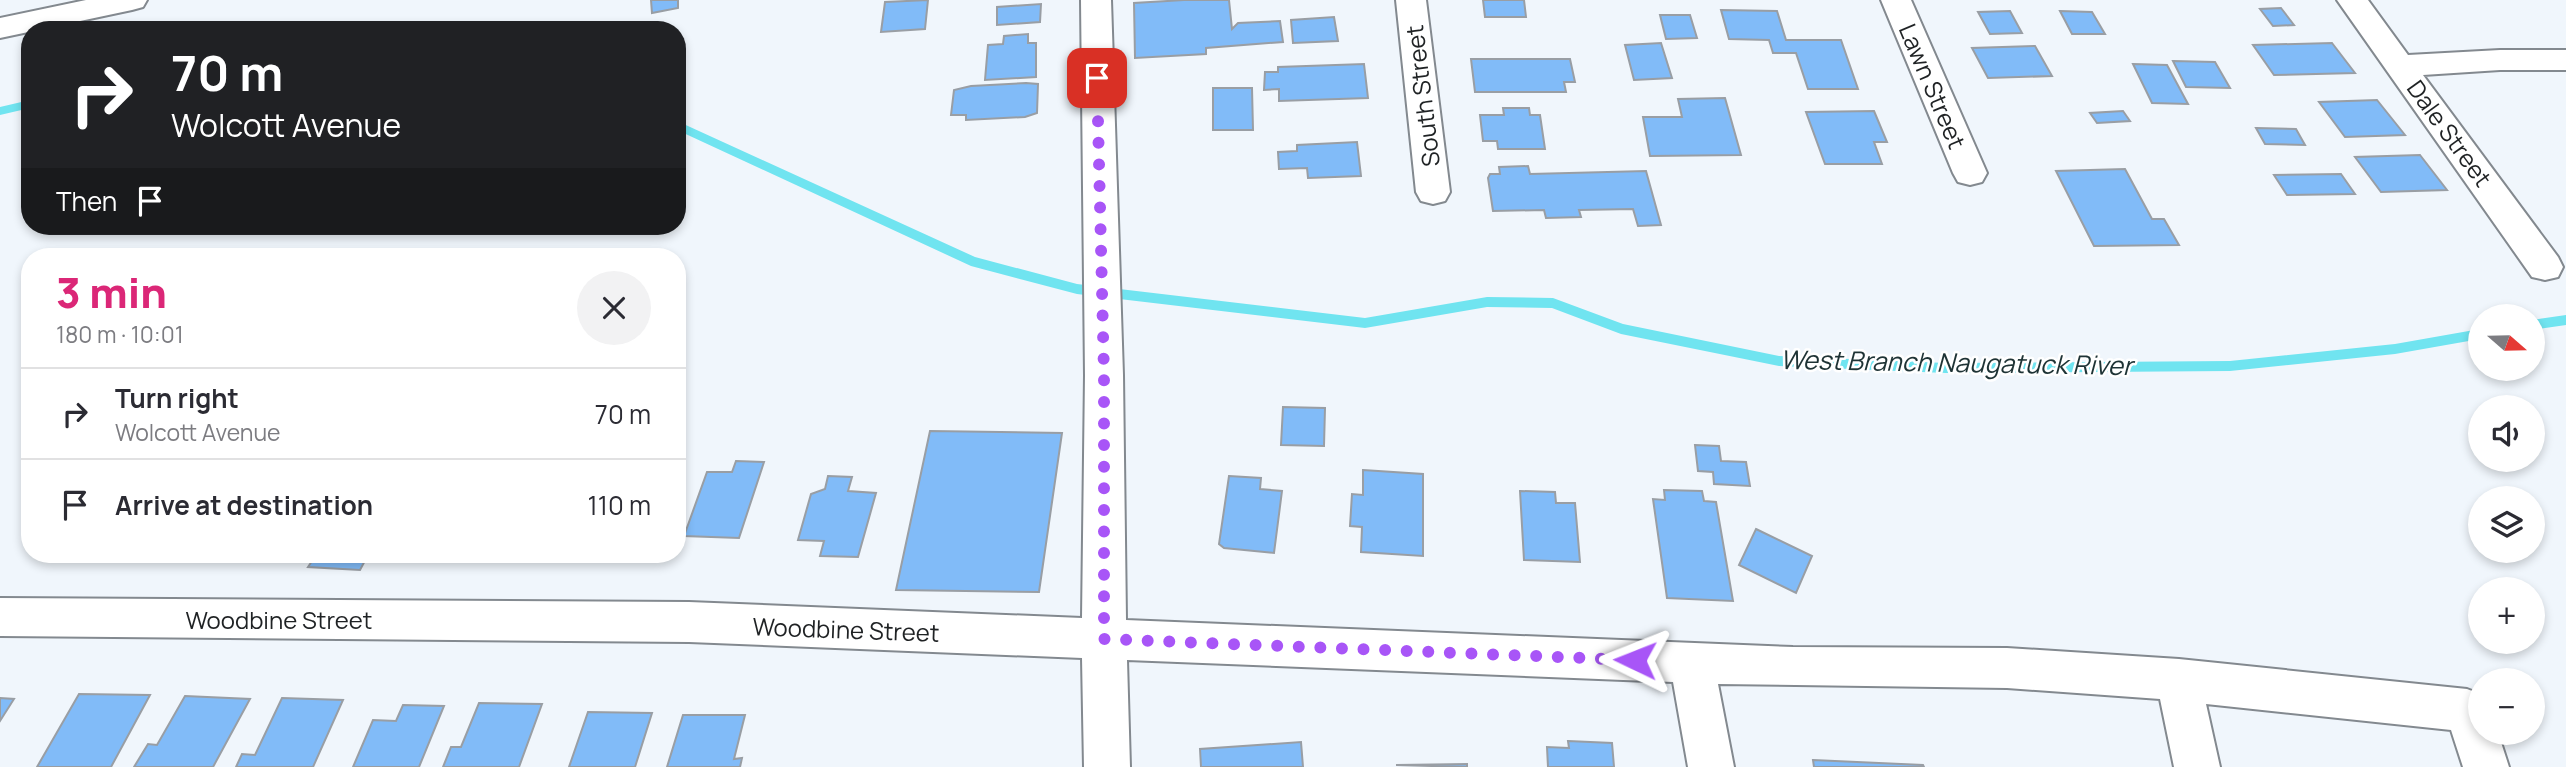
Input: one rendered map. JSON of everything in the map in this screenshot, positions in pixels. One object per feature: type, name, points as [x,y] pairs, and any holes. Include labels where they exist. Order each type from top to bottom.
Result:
[{"type":"street","points":[[33,21],[132,0]]},
{"type":"street","points":[[1096,0],[1104,375],[1107,767]]},
{"type":"street","name":"South Street","points":[[1410,0],[1433,192]]},
{"type":"street","name":"Lawn Street","points":[[1896,0],[1970,173]]},
{"type":"street","name":"Dale Street","points":[[2352,0],[2545,267]]},
{"type":"street","points":[[0,28],[21,24]]},
{"type":"street","points":[[2402,66],[2500,60],[2566,60]]},
{"type":"street","name":"Woodbine Street","points":[[0,617],[689,622],[1793,667],[2007,668],[2179,680],[2467,710],[2486,767]]},
{"type":"street","points":[[1691,662],[1711,767]]},
{"type":"street","points":[[2179,680],[2197,767]]},
{"type":"building","points":[[651,0],[678,0],[678,8],[652,13]]},
{"type":"building","points":[[928,0],[925,29],[881,32],[885,2]]},
{"type":"building","points":[[1229,0],[1232,29],[1238,23],[1280,21],[1283,42],[1206,48],[1206,54],[1135,58],[1134,3]]},
{"type":"building","points":[[1483,0],[1524,0],[1526,17],[1485,17]]},
{"type":"building","points":[[1041,4],[1040,22],[997,25],[997,7]]},
{"type":"building","points":[[2281,8],[2294,25],[2273,26],[2260,9]]},
{"type":"building","points":[[1721,10],[1777,11],[1786,40],[1841,40],[1858,89],[1808,89],[1796,53],[1773,53],[1769,40],[1729,39]]},
{"type":"building","points":[[2010,11],[2022,33],[1990,34],[1978,12]]},
{"type":"building","points":[[2060,11],[2092,12],[2105,34],[2072,34]]},
{"type":"building","points":[[1660,15],[1690,15],[1697,38],[1666,39]]},
{"type":"building","points":[[1334,17],[1338,41],[1293,43],[1291,20]]},
{"type":"building","points":[[1028,34],[1028,43],[1036,43],[1036,77],[985,80],[988,45],[1003,44],[1004,36]]},
{"type":"building","points":[[1661,43],[1672,78],[1634,80],[1625,45]]},
{"type":"building","points":[[2332,43],[2355,73],[2274,75],[2253,45]]},
{"type":"building","points":[[2035,46],[2052,76],[1988,78],[1972,48]]},
{"type":"building","points":[[1471,59],[1570,59],[1575,82],[1564,82],[1566,92],[1475,92]]},
{"type":"building","points":[[2173,61],[2215,62],[2230,88],[2186,87]]},
{"type":"building","points":[[1364,64],[1368,98],[1279,101],[1279,89],[1264,90],[1265,72],[1278,72],[1278,67]]},
{"type":"building","points":[[2133,64],[2167,65],[2188,104],[2152,103]]},
{"type":"building","points":[[1038,84],[1037,113],[1025,117],[966,120],[966,115],[951,115],[954,90],[971,86]]},
{"type":"building","points":[[1213,88],[1252,88],[1253,130],[1213,130]]},
{"type":"building","points":[[1725,98],[1741,155],[1650,156],[1643,117],[1682,117],[1678,99]]},
{"type":"building","points":[[2377,100],[2405,135],[2345,137],[2319,102]]},
{"type":"building","points":[[1503,108],[1529,108],[1530,115],[1540,115],[1545,149],[1498,149],[1497,141],[1483,141],[1480,115],[1504,115]]},
{"type":"building","points":[[1874,111],[1887,142],[1874,142],[1882,164],[1825,164],[1806,112]]},
{"type":"building","points":[[2123,111],[2130,121],[2097,123],[2090,113]]},
{"type":"building","points":[[2256,128],[2296,129],[2305,145],[2265,144]]},
{"type":"building","points":[[1357,142],[1361,176],[1308,178],[1307,168],[1279,169],[1278,152],[1297,151],[1297,145]]},
{"type":"building","points":[[2420,155],[2447,190],[2381,192],[2355,157]]},
{"type":"building","points":[[1528,166],[1530,174],[1646,171],[1661,225],[1638,226],[1633,209],[1579,210],[1581,217],[1546,218],[1544,210],[1493,211],[1488,178],[1490,174],[1500,174],[1499,167]]},
{"type":"building","points":[[2125,169],[2152,219],[2164,219],[2179,245],[2094,246],[2056,171]]},
{"type":"building","points":[[2341,174],[2355,194],[2287,195],[2274,175]]},
{"type":"building","points":[[1283,407],[1325,408],[1324,446],[1281,445]]},
{"type":"building","points":[[930,431],[1062,433],[1039,592],[896,590]]},
{"type":"building","points":[[1695,445],[1719,446],[1721,461],[1746,462],[1750,486],[1714,484],[1713,472],[1698,471]]},
{"type":"building","points":[[736,461],[764,462],[739,538],[686,536],[707,472],[732,472]]},
{"type":"building","points":[[1363,470],[1423,474],[1423,556],[1361,552],[1362,527],[1350,526],[1352,494],[1363,495]]},
{"type":"building","points":[[828,476],[852,477],[848,491],[876,493],[858,557],[820,556],[824,541],[798,540],[811,494],[825,489]]},
{"type":"building","points":[[1229,476],[1261,478],[1260,489],[1282,491],[1274,553],[1224,548],[1219,544]]},
{"type":"building","points":[[1664,490],[1702,491],[1704,501],[1716,502],[1733,601],[1667,598],[1653,499],[1665,500]]},
{"type":"building","points":[[1520,491],[1555,492],[1556,503],[1575,503],[1580,562],[1524,560]]},
{"type":"building","points":[[1756,529],[1812,556],[1796,593],[1739,565]]},
{"type":"building","points":[[311,563],[364,563],[360,570],[308,567]]},
{"type":"building","points":[[79,694],[150,695],[111,767],[37,767]]},
{"type":"building","points":[[185,696],[250,699],[213,767],[134,767],[148,744],[157,745]]},
{"type":"building","points":[[0,698],[14,699],[0,721]]},
{"type":"building","points":[[282,698],[343,700],[313,767],[236,767],[242,754],[255,755]]},
{"type":"building","points":[[479,703],[542,704],[519,767],[443,767],[451,747],[461,747]]},
{"type":"building","points":[[403,705],[444,706],[419,767],[353,767],[373,720],[396,721]]},
{"type":"building","points":[[588,712],[652,713],[635,767],[569,767]]},
{"type":"building","points":[[683,715],[745,715],[734,759],[742,758],[740,767],[667,767]]},
{"type":"building","points":[[1568,741],[1612,743],[1614,767],[1548,767],[1547,747],[1569,748]]},
{"type":"building","points":[[1301,742],[1303,767],[1201,767],[1200,749]]},
{"type":"building","points":[[1813,760],[1923,765],[1924,767],[1814,767]]},
{"type":"building","points":[[1467,764],[1467,767],[1396,765]]},
{"type":"waterway","name":"West Branch Naugatuck River","points":[[0,111],[21,106]]},
{"type":"waterway","name":"West Branch Naugatuck River","points":[[686,129],[971,261],[1077,289],[1365,323],[1487,302],[1553,303],[1621,329],[1779,361],[1946,368],[2230,366],[2395,349],[2468,336]]},
{"type":"waterway","name":"West Branch Naugatuck River","points":[[2545,323],[2566,320]]},
{"type":"route","points":[[1097,78],[1104,375],[1104,639],[1635,660]]}]
